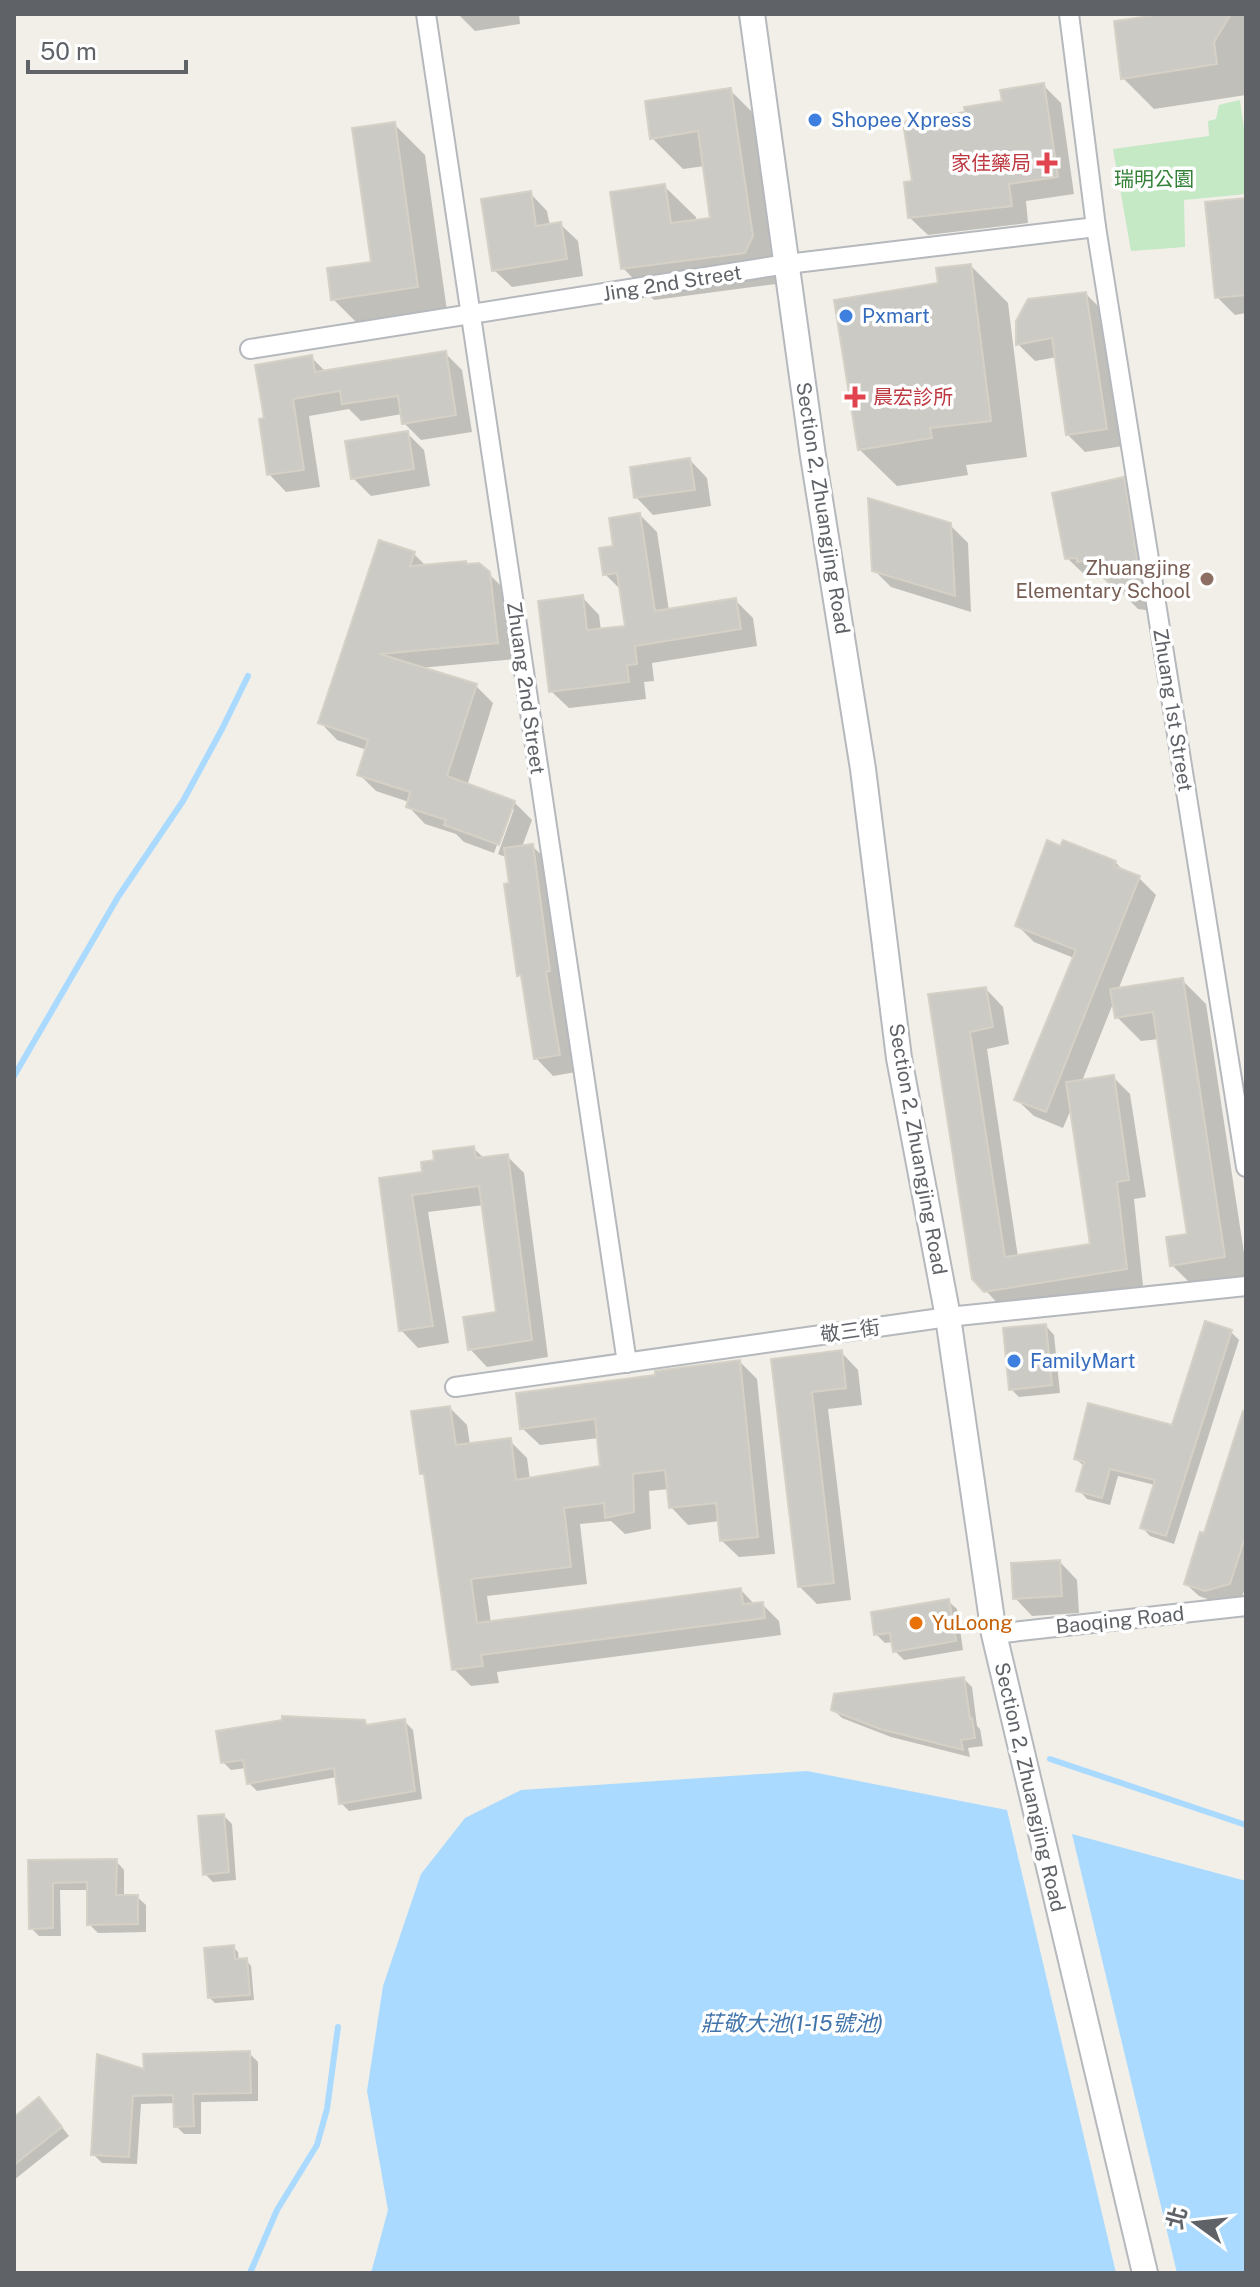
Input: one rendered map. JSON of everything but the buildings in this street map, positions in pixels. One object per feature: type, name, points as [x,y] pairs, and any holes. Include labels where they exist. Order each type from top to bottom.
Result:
[{"type":"street","name":"Zhuang 2nd Street","points":[[426,14],[627,1363]]},
{"type":"street","name":"Section 2, Zhuangjing Road","points":[[752,14],[813,456],[863,769],[899,1058],[948,1317],[994,1634],[1145,2273]]},
{"type":"street","name":"Zhuang 1st Street","points":[[1069,14],[1096,227],[1246,1167]]},
{"type":"street","name":"Jing 2nd Street","points":[[250,349],[787,264],[1096,227]]},
{"type":"street","name":"敬三街","points":[[455,1387],[948,1317],[1246,1286]]},
{"type":"street","name":"Baoqing Road","points":[[994,1634],[1246,1606]]},
{"type":"green space","name":"瑞明公園","points":[[1240,100],[1246,143],[1246,194],[1184,200],[1185,247],[1131,251],[1113,149],[1209,136],[1208,121],[1216,119],[1219,105]]},
{"type":"water","name":"莊敬大池(1-15號池)","points":[[807,1771],[1007,1810],[1116,2273],[371,2273],[388,2210],[367,2091],[383,1986],[421,1874],[465,1818],[521,1790]]},
{"type":"water","points":[[1072,1834],[1246,1881],[1246,2273],[1177,2273]]},
{"type":"waterway","points":[[14,1076],[118,897],[183,801],[248,676]]},
{"type":"waterway","points":[[1050,1759],[1246,1825]]},
{"type":"waterway","points":[[250,2273],[277,2210],[317,2145],[327,2109],[338,2027]]},
{"type":"place","name":"Shopee Xpress","points":[[815,120]]},
{"type":"place","name":"家佳藥局","points":[[1047,163]]},
{"type":"place","name":"Pxmart","points":[[846,316]]},
{"type":"place","name":"晨宏診所","points":[[855,397]]},
{"type":"place","name":"Zhuangjing Elementary School","points":[[1207,579]]},
{"type":"place","name":"FamilyMart","points":[[1014,1361]]},
{"type":"place","name":"YuLoong","points":[[916,1623]]}]
